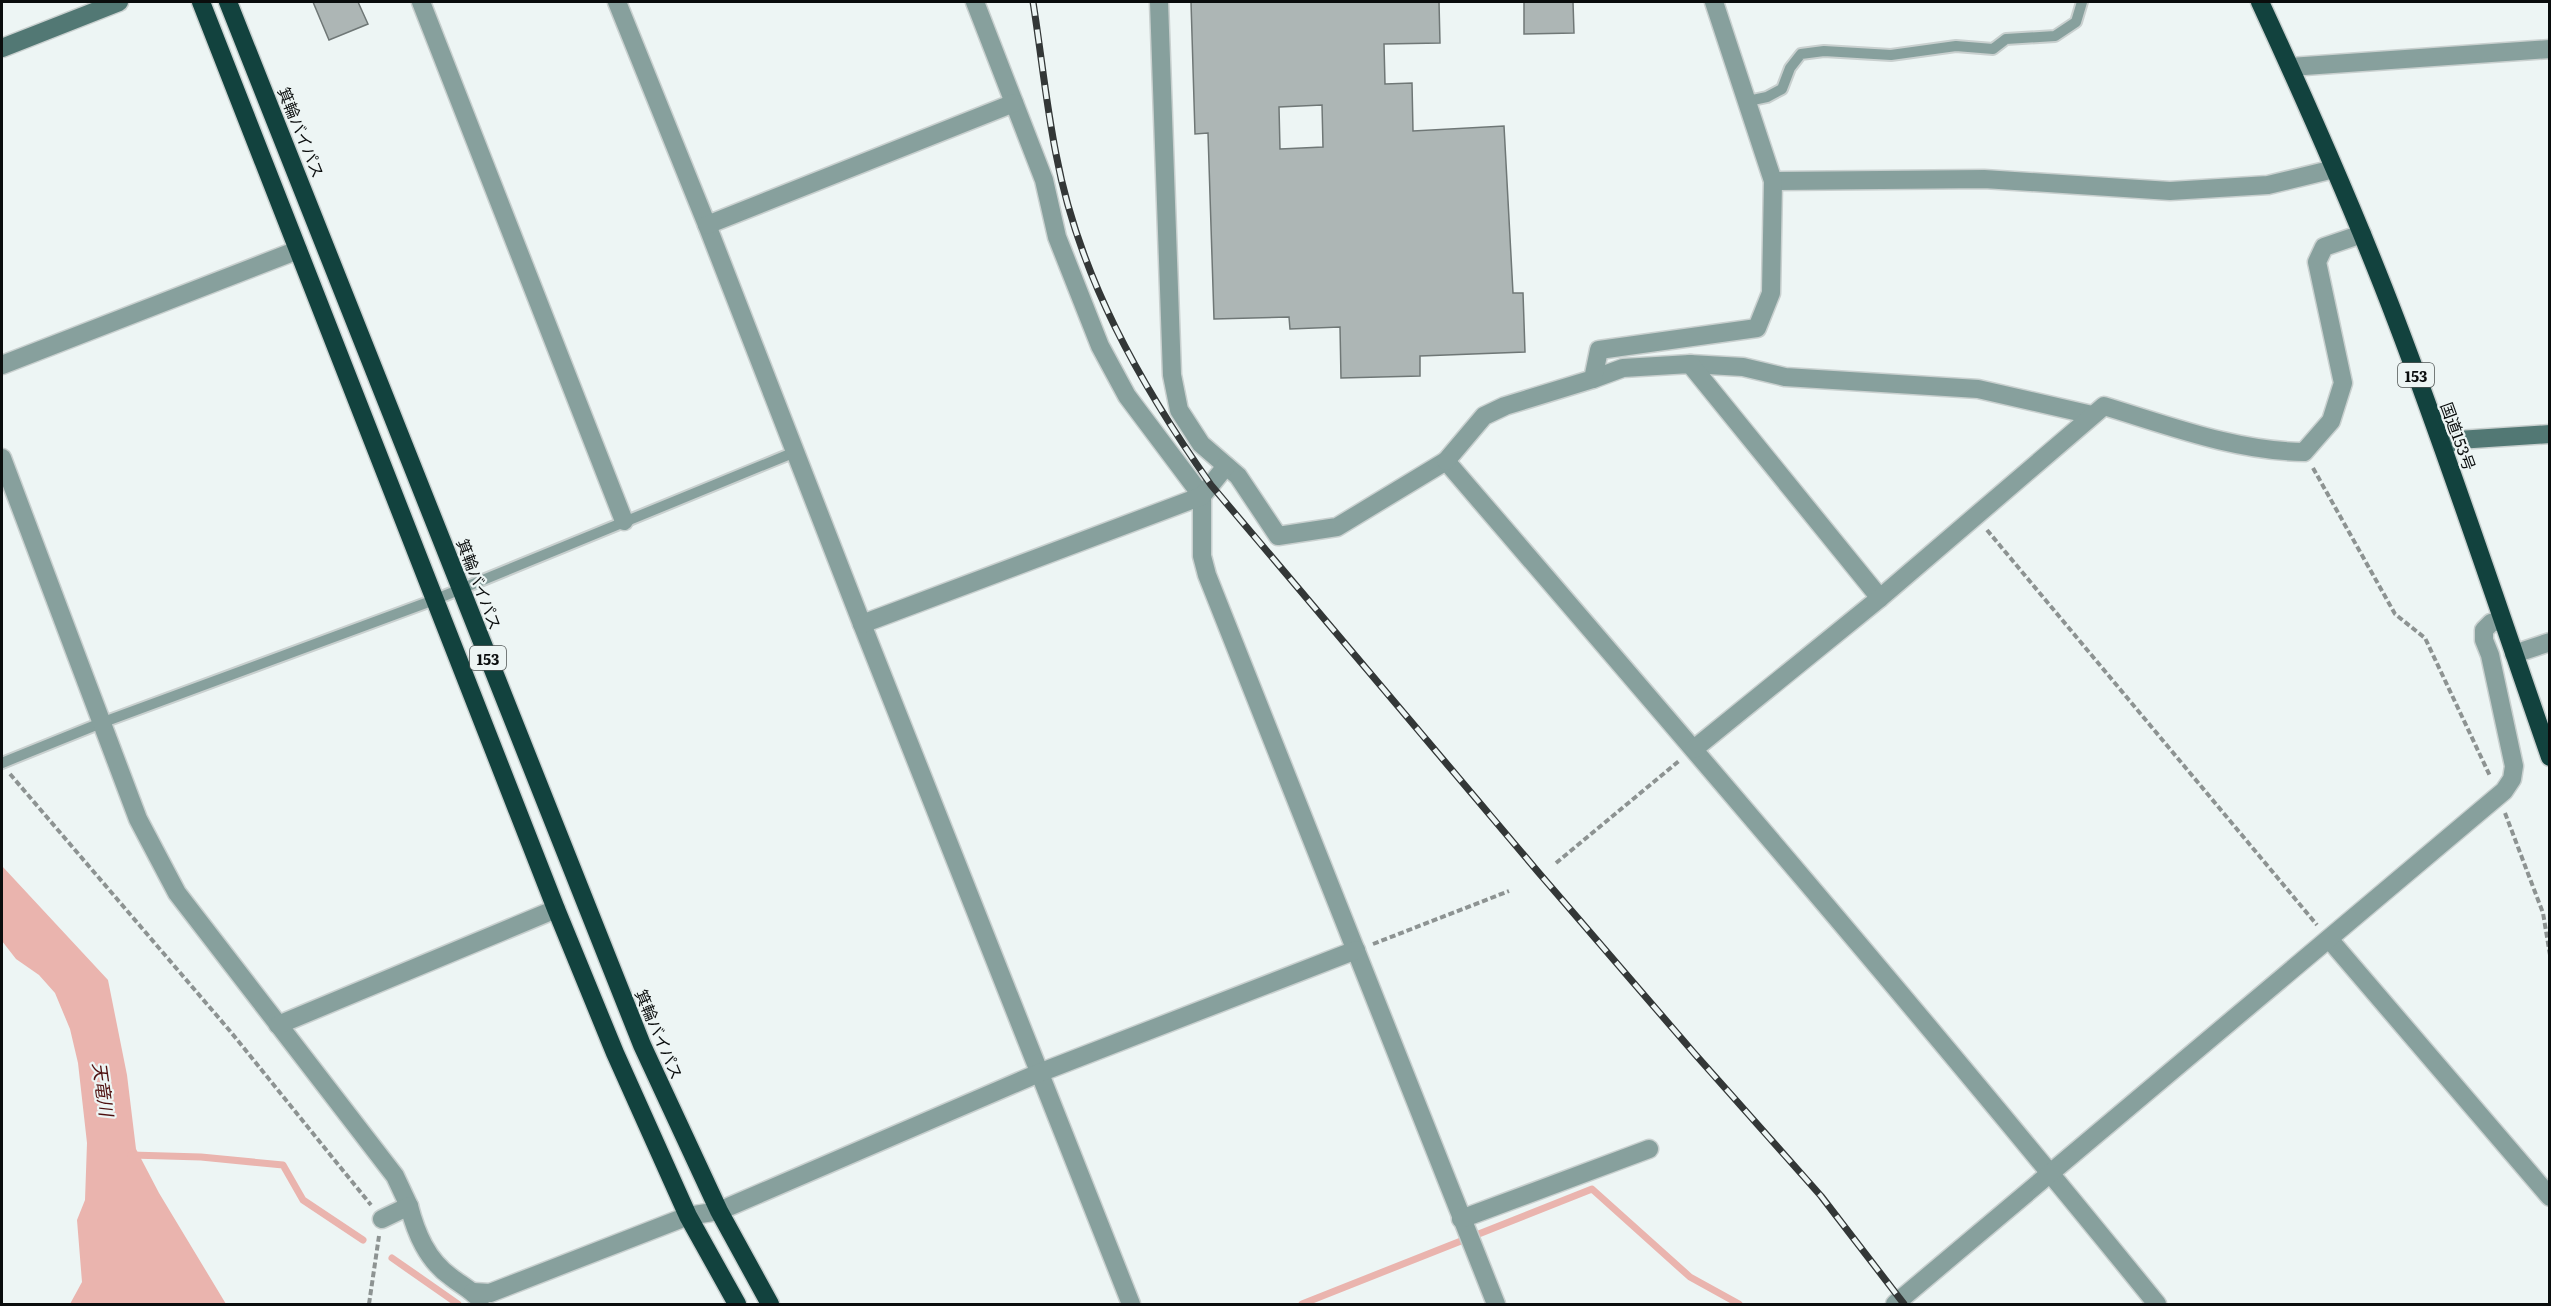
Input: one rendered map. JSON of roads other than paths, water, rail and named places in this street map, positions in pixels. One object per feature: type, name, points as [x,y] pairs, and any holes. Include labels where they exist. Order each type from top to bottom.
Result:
[{"type":"highway","name":"153","points":[[201,2],[434,600],[615,1053],[688,1216],[737,1305]]},
{"type":"highway","name":"箕輪バイパス","points":[[228,2],[642,1045],[719,1211],[771,1305]]},
{"type":"highway","name":"国道153号","points":[[2260,2],[2362,234],[2443,446],[2550,757]]},
{"type":"street","points":[[2,48],[119,2]]},
{"type":"street","points":[[421,2],[624,521]]},
{"type":"street","points":[[617,2],[707,225],[1131,1305]]},
{"type":"street","points":[[975,2],[1044,180],[1057,237],[1100,346],[1127,396],[1202,496],[1202,556],[1207,575],[1496,1305]]},
{"type":"street","points":[[1159,2],[1172,375],[1179,410],[1201,444],[1238,476],[1278,536],[1337,527],[1446,461],[1484,416],[1505,406],[1623,368],[1690,364],[1743,367],[1785,377],[1978,388],[2092,415]]},
{"type":"street","points":[[1593,379],[1599,350],[1757,328],[1771,293],[1773,181],[1714,2]]},
{"type":"street","points":[[2290,67],[2550,49]]},
{"type":"street","points":[[707,225],[1014,103]]},
{"type":"street","points":[[1773,181],[1984,179],[2170,191],[2268,185],[2334,170]]},
{"type":"street","points":[[1694,749],[1880,598],[2104,406],[2223,443],[2282,452],[2304,452],[2331,421],[2343,383],[2317,262],[2324,247],[2362,234]]},
{"type":"street","points":[[2,365],[298,250]]},
{"type":"street","points":[[1690,364],[1880,598]]},
{"type":"street","points":[[2443,446],[2458,440],[2550,434]]},
{"type":"street","points":[[2,458],[138,819],[177,893],[394,1176],[409,1206],[416,1232],[430,1256],[449,1276],[478,1298],[688,1216],[719,1211],[1039,1072],[1356,950]]},
{"type":"street","points":[[1446,461],[1694,749],[2051,1174],[2157,1305]]},
{"type":"street","points":[[862,624],[1202,496],[1226,466]]},
{"type":"street","points":[[1894,1305],[2504,791],[2512,779],[2514,766],[2511,743],[2490,655],[2484,640],[2484,630],[2492,623],[2502,620]]},
{"type":"street","points":[[2514,654],[2550,642]]},
{"type":"street","points":[[278,1024],[556,909]]},
{"type":"street","points":[[2329,939],[2550,1197]]},
{"type":"street","points":[[1467,1233],[1649,1149]]},
{"type":"street","points":[[382,1219],[409,1206]]},
{"type":"lane","points":[[1748,101],[1767,97],[1782,89],[1790,68],[1802,54],[1824,51],[1891,55],[1956,46],[1993,49],[2006,39],[2055,36],[2076,22],[2082,2]]},
{"type":"lane","points":[[2,763],[101,723],[434,600],[795,452]]},
{"type":"water","name":"天竜川","points":[[2,866],[108,980],[127,1075],[136,1149],[159,1193],[226,1304],[70,1304],[82,1282],[77,1220],[85,1200],[87,1143],[78,1063],[70,1029],[55,993],[39,975],[16,959],[2,941]]},
{"type":"waterway","points":[[131,1155],[201,1157],[283,1165],[303,1200],[363,1240]]},
{"type":"waterway","points":[[1302,1304],[1592,1189],[1690,1277],[1739,1304]]},
{"type":"waterway","points":[[392,1258],[458,1304]]},
{"type":"railway","points":[[1033,2],[1056,154],[1066,199],[1080,243],[1096,286],[1116,328],[1160,408],[1185,447],[1211,485],[1539,873],[1821,1196],[1904,1304]]}]
